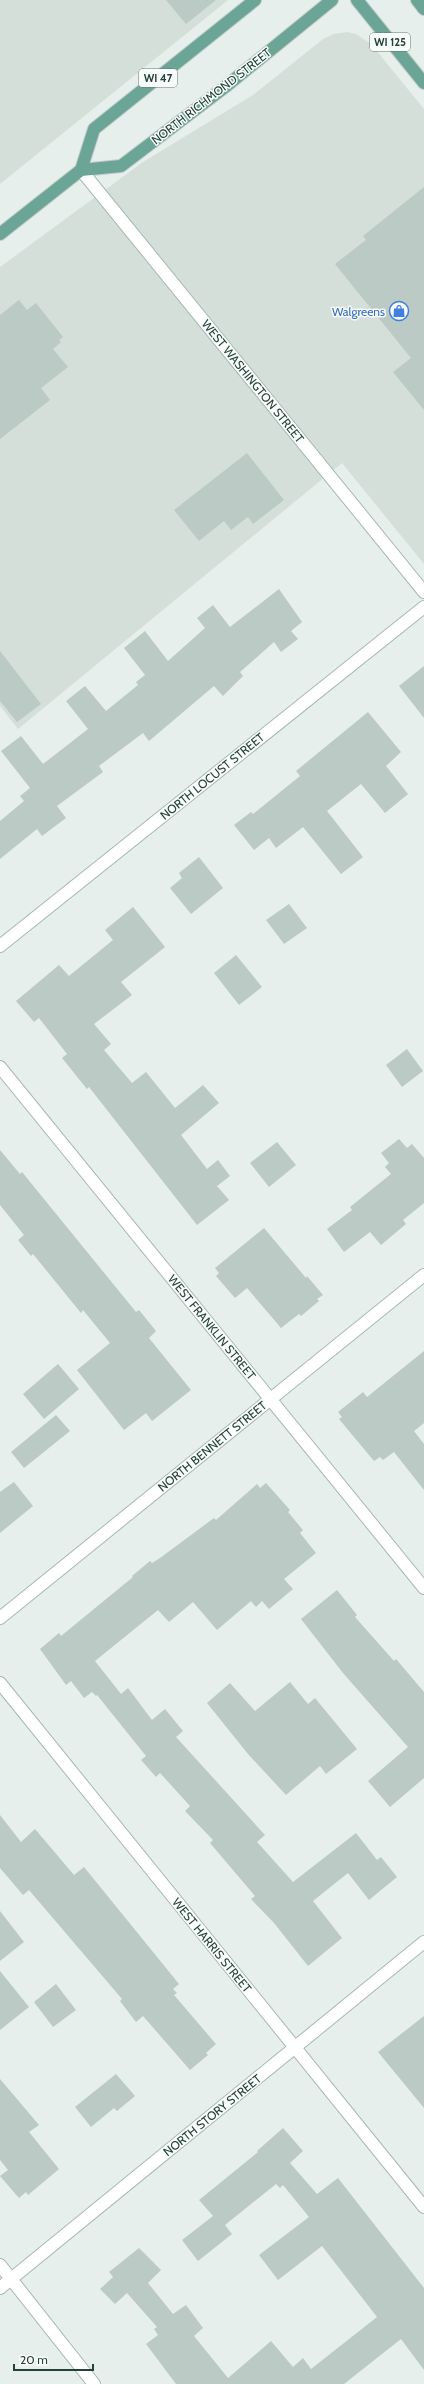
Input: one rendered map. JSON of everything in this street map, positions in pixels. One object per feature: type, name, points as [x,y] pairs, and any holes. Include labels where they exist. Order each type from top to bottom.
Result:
[{"type":"main road","name":"WI 47","points":[[81,170],[94,129],[255,0]]},
{"type":"main road","name":"NORTH RICHMOND STREET","points":[[81,170],[121,166],[225,87],[332,0]]},
{"type":"main road","name":"WI 125","points":[[357,0],[424,83]]},
{"type":"main road","points":[[417,0],[424,9]]},
{"type":"main road","points":[[0,234],[81,170]]},
{"type":"street","name":"WEST WASHINGTON STREET","points":[[81,170],[424,592]]},
{"type":"street","name":"NORTH LOCUST STREET","points":[[0,946],[424,607]]},
{"type":"street","name":"WEST FRANKLIN STREET","points":[[0,1067],[424,1588]]},
{"type":"street","name":"NORTH BENNETT STREET","points":[[0,1618],[424,1275]]},
{"type":"street","name":"WEST HARRIS STREET","points":[[0,1683],[424,2207]]},
{"type":"street","name":"NORTH STORY STREET","points":[[0,2288],[424,1942]]},
{"type":"street","points":[[0,2265],[94,2384]]},
{"type":"shaded area","points":[[0,0],[228,0],[0,184]]},
{"type":"shaded area","points":[[347,32],[356,34],[371,44],[424,109],[424,564],[342,463],[18,729],[0,706],[0,267],[143,162],[253,95],[323,39],[334,34]]},
{"type":"building","points":[[166,0],[216,0],[186,24]]},
{"type":"building","name":"Walgreens","points":[[424,187],[424,410],[393,372],[411,358],[335,264],[366,240],[363,236]]},
{"type":"building","points":[[19,300],[27,310],[36,303],[63,337],[59,340],[61,342],[53,349],[68,367],[41,388],[50,400],[0,439],[0,315]]},
{"type":"building","points":[[247,453],[284,500],[253,524],[248,517],[231,530],[224,521],[199,541],[174,510]]},
{"type":"building","points":[[279,589],[302,622],[291,631],[298,639],[281,652],[274,642],[240,672],[243,676],[223,696],[214,686],[149,741],[143,733],[99,766],[103,772],[57,806],[66,818],[42,836],[37,829],[0,859],[0,821],[24,801],[20,796],[30,788],[1,751],[21,736],[43,764],[88,729],[66,701],[85,686],[106,711],[138,685],[136,682],[145,675],[124,648],[145,631],[168,661],[205,628],[197,618],[213,605],[230,627]]},
{"type":"building","points":[[0,651],[41,704],[17,722],[0,701]]},
{"type":"building","points":[[424,666],[424,718],[399,686]]},
{"type":"building","points":[[368,712],[401,752],[386,766],[408,794],[385,813],[361,784],[327,811],[363,857],[341,874],[303,827],[276,848],[269,838],[254,850],[234,825],[251,812],[253,814],[300,776],[296,771]]},
{"type":"building","points":[[199,857],[223,888],[191,914],[170,888],[182,878],[179,873]]},
{"type":"building","points":[[289,904],[307,928],[284,944],[266,920]]},
{"type":"building","points":[[133,907],[165,947],[121,982],[132,995],[94,1024],[111,1044],[104,1050],[132,1083],[146,1072],[175,1108],[203,1085],[219,1103],[181,1135],[207,1169],[218,1160],[230,1176],[217,1186],[229,1200],[197,1225],[89,1087],[87,1089],[62,1058],[67,1054],[39,1018],[34,1022],[16,1001],[59,965],[69,976],[113,940],[105,930]]},
{"type":"building","points":[[236,955],[262,987],[239,1005],[214,973]]},
{"type":"building","points":[[407,1049],[423,1071],[402,1087],[386,1065]]},
{"type":"building","points":[[399,1139],[407,1148],[412,1144],[424,1158],[424,1203],[403,1220],[406,1224],[381,1245],[370,1232],[344,1252],[327,1229],[352,1210],[350,1207],[391,1174],[385,1167],[389,1163],[381,1153]]},
{"type":"building","points":[[277,1142],[296,1165],[269,1187],[250,1163]]},
{"type":"building","points":[[0,1150],[20,1174],[22,1172],[136,1312],[139,1310],[156,1331],[149,1338],[191,1390],[152,1421],[146,1413],[124,1430],[77,1370],[110,1343],[83,1310],[81,1313],[33,1254],[31,1256],[18,1240],[24,1235],[0,1205]]},
{"type":"building","points":[[264,1228],[306,1278],[307,1276],[323,1295],[317,1299],[319,1301],[301,1316],[299,1314],[281,1328],[247,1288],[235,1298],[216,1276],[219,1273],[215,1268]]},
{"type":"building","points":[[424,1351],[424,1423],[414,1431],[424,1444],[424,1490],[394,1452],[383,1460],[380,1457],[374,1461],[339,1419],[342,1417],[338,1412],[363,1392],[367,1397]]},
{"type":"building","points":[[58,1364],[79,1389],[44,1419],[23,1394]]},
{"type":"building","points":[[56,1415],[70,1431],[24,1468],[11,1452]]},
{"type":"building","points":[[14,1482],[33,1506],[0,1533],[0,1492]]},
{"type":"building","points":[[266,1483],[290,1510],[288,1512],[303,1530],[300,1533],[316,1553],[284,1579],[293,1589],[269,1609],[262,1601],[256,1607],[251,1601],[217,1630],[193,1602],[169,1622],[158,1610],[95,1661],[121,1694],[128,1688],[152,1720],[165,1709],[183,1731],[176,1737],[265,1835],[257,1842],[293,1882],[356,1833],[377,1860],[381,1857],[397,1877],[369,1900],[348,1873],[313,1901],[342,1938],[308,1966],[274,1923],[251,1899],[255,1896],[210,1843],[213,1840],[185,1811],[190,1806],[160,1773],[156,1777],[141,1760],[146,1756],[97,1695],[96,1696],[92,1692],[84,1698],[71,1681],[66,1685],[40,1649],[59,1633],[61,1636],[133,1577],[132,1576],[150,1561],[152,1563],[160,1558],[214,1518],[216,1520],[257,1484],[260,1488]]},
{"type":"building","points":[[337,1590],[357,1615],[355,1617],[394,1661],[396,1659],[424,1692],[424,1778],[390,1807],[368,1781],[408,1747],[343,1673],[301,1619]]},
{"type":"building","points":[[290,1682],[308,1704],[315,1698],[357,1749],[326,1774],[320,1766],[286,1795],[248,1754],[207,1703],[230,1683],[255,1711]]},
{"type":"building","points":[[0,1815],[21,1842],[35,1829],[74,1875],[84,1867],[179,1984],[173,1989],[177,1993],[174,1995],[216,2044],[206,2053],[208,2055],[190,2070],[143,2016],[136,2022],[120,2001],[122,1999],[29,1890],[23,1895],[0,1868]]},
{"type":"building","points":[[0,1911],[24,1942],[0,1961]]},
{"type":"building","points":[[0,1971],[29,2007],[0,2030]]},
{"type":"building","points":[[56,1984],[76,2010],[53,2027],[34,2002]]},
{"type":"building","points":[[424,2016],[424,2108],[378,2052]]},
{"type":"building","points":[[116,2074],[135,2096],[117,2111],[114,2108],[91,2127],[75,2107]]},
{"type":"building","points":[[0,2079],[39,2125],[29,2132],[59,2169],[28,2195],[26,2192],[19,2198],[0,2176],[8,2170],[0,2160]]},
{"type":"building","points":[[283,2128],[303,2151],[290,2163],[317,2194],[338,2178],[424,2288],[424,2370],[401,2339],[344,2384],[176,2384],[146,2344],[158,2335],[154,2329],[157,2327],[127,2293],[115,2304],[100,2289],[113,2277],[109,2272],[139,2248],[161,2270],[148,2283],[173,2314],[186,2305],[203,2328],[194,2336],[228,2378],[271,2341],[293,2367],[303,2358],[311,2369],[377,2317],[322,2246],[278,2280],[259,2255],[309,2217],[283,2185],[280,2188],[276,2184],[225,2225],[232,2234],[198,2261],[182,2240],[213,2216],[199,2200],[258,2152],[257,2151]]},
{"type":"place","name":"Walgreens","points":[[399,311]]}]
